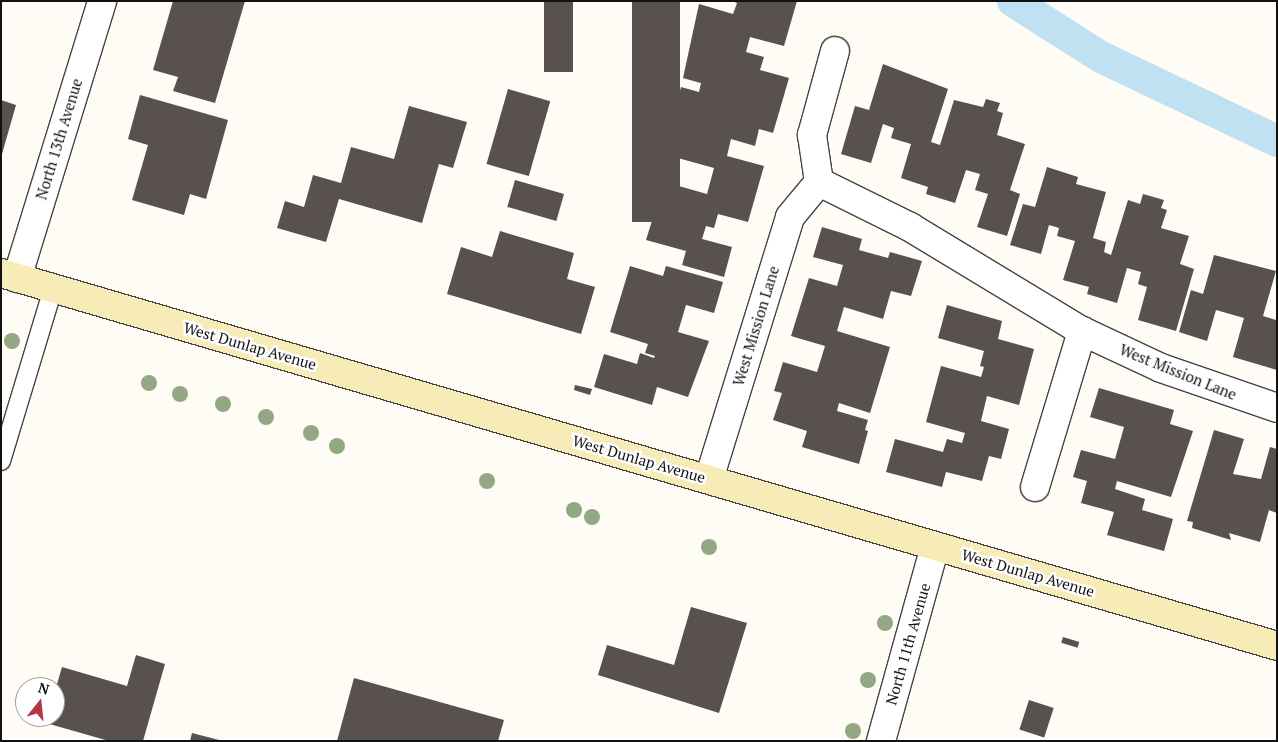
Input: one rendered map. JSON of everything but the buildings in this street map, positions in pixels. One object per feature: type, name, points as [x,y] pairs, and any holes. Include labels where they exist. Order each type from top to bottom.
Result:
[{"type":"main road","name":"West Dunlap Avenue","points":[[9,275],[1277,646]]},
{"type":"street","name":"North 13th Avenue","points":[[9,275],[102,1]]},
{"type":"street","points":[[819,182],[812,135],[835,51]]},
{"type":"street","name":"West Mission Lane","points":[[709,479],[790,217],[819,182],[910,227],[1082,331],[1161,368],[1277,408]]},
{"type":"street","points":[[1035,487],[1082,331]]},
{"type":"street","name":"North 11th Avenue","points":[[881,741],[935,546]]},
{"type":"lane","points":[[1,461],[53,288]]},
{"type":"waterway","points":[[1013,1],[1101,57],[1277,141]]}]
